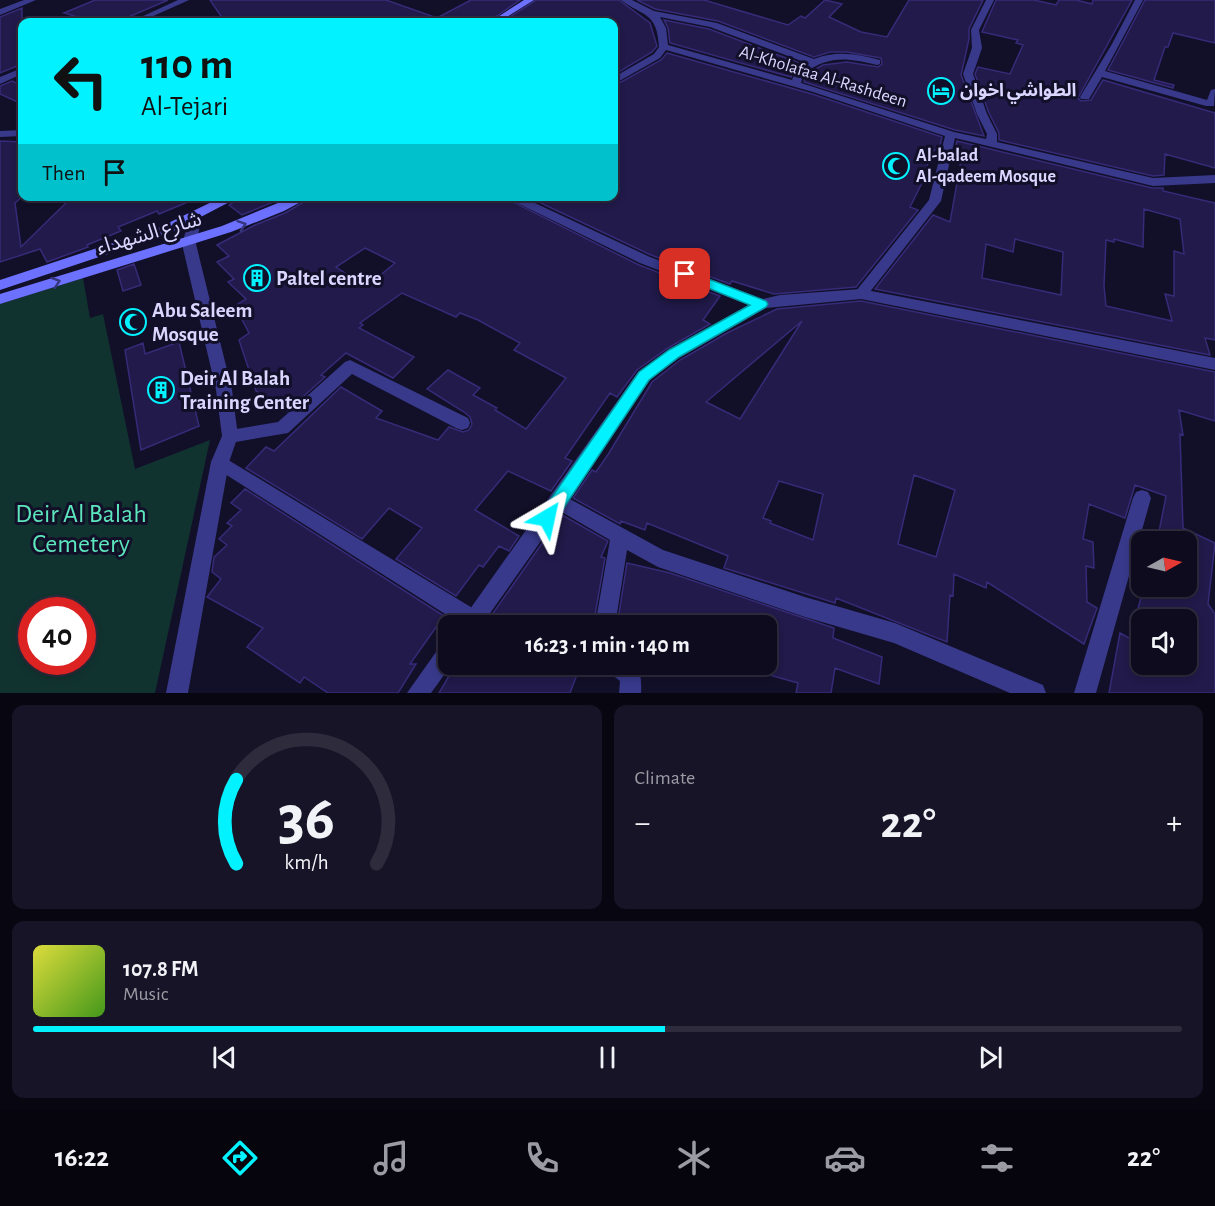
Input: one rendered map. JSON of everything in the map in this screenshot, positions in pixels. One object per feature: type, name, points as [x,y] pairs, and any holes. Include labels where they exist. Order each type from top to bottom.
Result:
[{"type":"main road","points":[[501,18],[530,0]]},
{"type":"main road","points":[[513,18],[542,0]]},
{"type":"main road","name":"شارع الشهداء","points":[[0,285],[99,254],[196,217],[226,201]]},
{"type":"main road","name":"شارع الشهداء","points":[[0,299],[88,271],[189,243],[269,215],[296,201]]},
{"type":"street","points":[[0,12],[32,0]]},
{"type":"street","points":[[143,18],[185,0]]},
{"type":"street","points":[[625,0],[654,14],[669,15],[720,29],[766,43],[813,62]]},
{"type":"street","points":[[990,0],[975,30],[977,48],[968,74],[982,114],[992,134],[991,143]]},
{"type":"street","points":[[1085,97],[1139,0]]},
{"type":"street","points":[[618,79],[657,56],[664,47],[662,25],[654,14]]},
{"type":"street","name":"Al-Kholafaa Al-Rashdeen","points":[[664,47],[796,84],[951,134],[1153,182],[1215,179]]},
{"type":"street","points":[[796,84],[799,72],[824,56],[842,54],[878,62]]},
{"type":"street","points":[[0,81],[18,73]]},
{"type":"street","points":[[1100,73],[1210,104],[1215,92]]},
{"type":"street","points":[[0,134],[18,133]]},
{"type":"street","points":[[861,294],[935,201],[951,134]]},
{"type":"street","points":[[520,201],[645,260],[762,304]]},
{"type":"street","points":[[177,693],[220,462],[230,436],[224,390],[189,243],[196,217]]},
{"type":"street","points":[[475,615],[559,501],[644,376],[674,354],[762,304],[780,300],[861,294],[1215,364]]},
{"type":"street","points":[[230,436],[282,428],[350,366],[462,423]]},
{"type":"street","points":[[220,462],[459,615]]},
{"type":"street","points":[[1086,693],[1142,498]]},
{"type":"street","points":[[559,501],[658,558],[805,607],[895,633],[1035,693]]},
{"type":"street","points":[[606,615],[620,536]]},
{"type":"street","points":[[418,693],[438,666]]},
{"type":"street","points":[[630,675],[630,693]]},
{"type":"green space","name":"Deir Al Balah Cemetery","points":[[83,278],[90,318],[103,314],[135,469],[210,440],[155,693],[0,693],[0,304]]},
{"type":"building","points":[[95,0],[168,0],[126,18],[81,18],[64,13]]},
{"type":"building","points":[[210,0],[386,0],[437,18],[222,18]]},
{"type":"building","points":[[471,0],[520,0],[494,18],[437,18]]},
{"type":"building","points":[[536,0],[619,0],[650,23],[657,46],[652,52],[618,73],[618,18],[508,18]]},
{"type":"building","points":[[637,0],[704,0],[788,25],[801,16],[805,18],[825,0],[842,4],[829,17],[861,32],[887,37],[909,0],[983,0],[969,29],[961,75],[984,136],[955,130],[804,82],[806,74],[823,65],[847,62],[878,67],[882,64],[881,58],[847,52],[830,52],[814,57],[718,21],[655,9]]},
{"type":"building","points":[[996,0],[1034,0],[1056,5],[1059,0],[1076,0],[1092,4],[1093,0],[1132,0],[1078,98],[1081,101],[1091,100],[1103,80],[1215,113],[1215,168],[1165,154],[1164,175],[1153,176],[999,140],[999,133],[975,74],[978,67],[1010,74],[1023,45],[1016,43],[1018,40],[982,32]]},
{"type":"building","points":[[1145,0],[1215,0],[1215,43],[1173,33],[1168,47],[1165,47],[1154,80],[1174,85],[1173,88],[1108,70]]},
{"type":"building","points":[[22,8],[22,18],[18,18],[18,66],[0,73],[0,17]]},
{"type":"building","points":[[664,20],[709,29],[802,64],[794,69],[791,77],[670,43],[668,28]]},
{"type":"building","points":[[667,53],[812,94],[942,137],[939,150],[934,150],[922,177],[924,179],[910,207],[918,210],[856,287],[774,294],[732,281],[730,284],[651,255],[537,201],[618,201],[618,84],[661,60]]},
{"type":"building","points":[[12,81],[18,84],[18,102],[0,94],[0,86]]},
{"type":"building","points":[[0,141],[18,142],[18,200],[15,203],[21,247],[68,201],[190,201],[159,214],[157,211],[118,227],[121,231],[87,245],[88,247],[47,262],[40,249],[0,262]]},
{"type":"building","points":[[957,141],[1152,188],[1163,188],[1163,191],[1215,203],[1215,340],[1205,338],[1210,355],[875,289],[933,215],[950,222],[962,155],[954,153]],"holes":[[[1144,209],[1180,219],[1184,254],[1174,251],[1174,296],[1165,294],[1172,321],[1106,306],[1104,286],[1106,240],[1114,242],[1114,239],[1143,247]],[[1015,239],[1063,252],[1061,295],[982,278],[986,244],[1013,252]]]},
{"type":"building","points":[[235,201],[276,201],[242,215],[229,205]]},
{"type":"building","points":[[305,201],[511,201],[639,265],[720,296],[703,320],[710,324],[668,348],[637,370],[617,397],[610,393],[565,458],[572,461],[551,491],[508,471],[475,510],[519,536],[509,551],[499,546],[483,567],[479,565],[456,596],[396,559],[422,528],[389,508],[362,539],[246,468],[266,447],[274,451],[341,387],[382,411],[376,418],[438,440],[449,427],[463,432],[469,430],[472,424],[470,417],[464,412],[427,389],[448,370],[480,388],[473,395],[497,408],[495,410],[526,429],[566,378],[514,350],[520,343],[478,320],[460,313],[456,317],[402,293],[360,323],[363,325],[359,328],[414,357],[393,378],[346,353],[321,375],[325,377],[287,411],[256,391],[239,340],[249,333],[235,306],[246,299],[228,282],[234,279],[217,262],[229,256],[217,245],[255,225],[285,213]],"holes":[[[365,248],[395,263],[366,287],[336,267]]]},
{"type":"building","points":[[134,264],[141,285],[123,291],[117,270]]},
{"type":"building","points":[[861,301],[1215,372],[1215,421],[1179,410],[1183,435],[1180,434],[1183,528],[1189,531],[1159,531],[1166,496],[1135,485],[1125,518],[1089,504],[1083,539],[1093,542],[1094,568],[1086,566],[1087,602],[1097,608],[1084,644],[987,582],[986,588],[954,574],[953,596],[950,595],[947,642],[836,598],[835,603],[724,568],[728,556],[647,523],[645,530],[621,521],[620,524],[573,498],[592,470],[596,472],[609,453],[652,382],[680,360],[727,333],[777,309]],"holes":[[[802,321],[740,419],[706,402]],[[914,475],[955,490],[936,557],[898,544]],[[779,481],[823,494],[813,540],[763,518]]]},
{"type":"building","name":"Deir Al Balah Training Center","points":[[179,342],[199,426],[141,450],[125,350],[143,343],[145,354]]},
{"type":"building","points":[[245,489],[442,615],[438,615],[438,624],[410,664],[416,664],[398,693],[328,693],[304,677],[300,683],[247,647],[263,628],[207,597],[221,579],[212,572],[214,557],[227,545],[219,539],[232,526],[227,523],[241,510],[231,503]]},
{"type":"building","points":[[562,515],[608,541],[601,557],[605,558],[595,615],[492,615]]},
{"type":"building","points":[[1197,535],[1215,543],[1208,604],[1215,614],[1215,693],[1109,693],[1120,633],[1131,639],[1131,675],[1197,675],[1197,609],[1138,609],[1141,597],[1197,597]]},
{"type":"building","points":[[627,563],[670,573],[834,628],[833,638],[882,657],[879,684],[835,668],[831,693],[796,693],[798,683],[770,675],[777,675],[777,615],[619,615]]},
{"type":"building","points":[[450,675],[577,675],[570,693],[439,693]]},
{"type":"place","name":"الطواشي اخوان","points":[[941,91]]},
{"type":"place","name":"Al-balad Al-qadeem Mosque","points":[[896,166]]},
{"type":"place","name":"Paltel centre","points":[[257,278]]},
{"type":"place","name":"Abu Saleem Mosque","points":[[133,322]]},
{"type":"place","name":"Deir Al Balah Training Center","points":[[161,390]]},
{"type":"route","points":[[547,518],[644,376],[674,354],[762,304],[685,274]]}]
